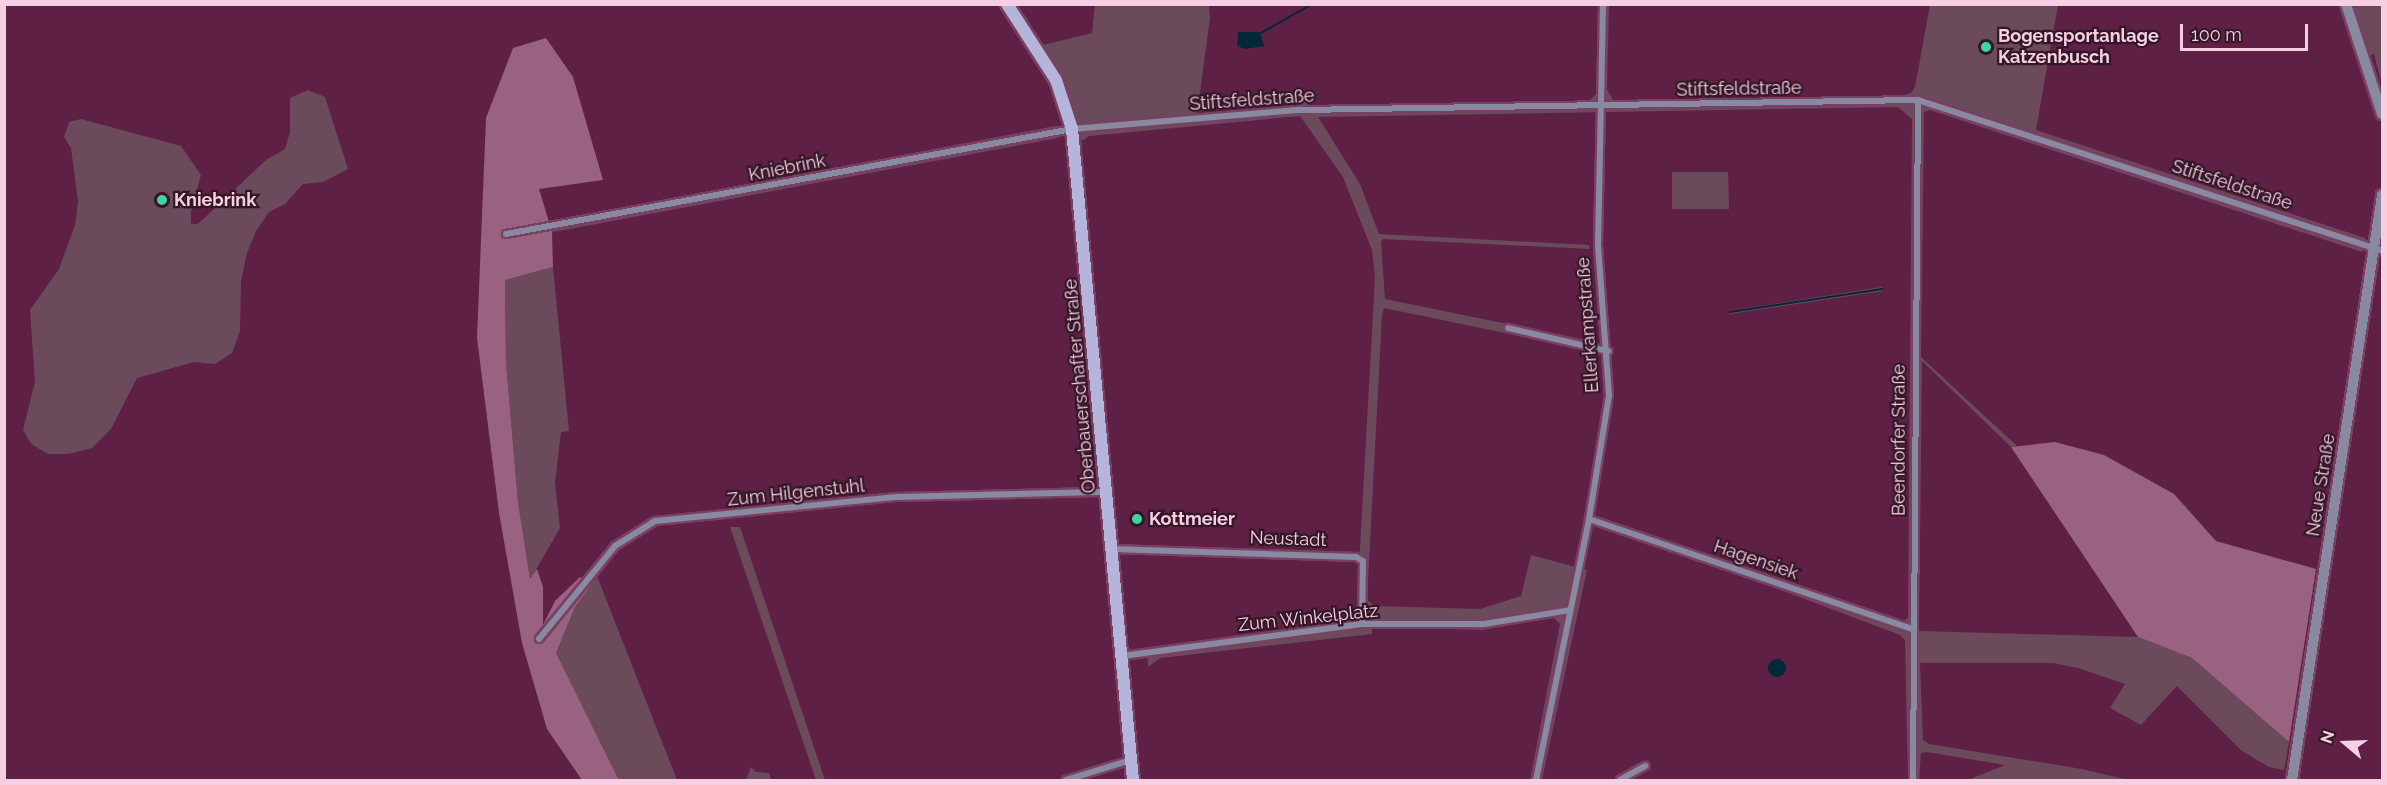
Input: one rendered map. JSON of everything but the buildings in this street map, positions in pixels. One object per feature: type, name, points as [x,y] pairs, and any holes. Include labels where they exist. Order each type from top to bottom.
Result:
[{"type":"main road","name":"Oberbauerschafter Straße","points":[[1007,4],[1056,80],[1072,129],[1133,780]]},
{"type":"street","name":"Ellerkampstraße","points":[[1536,780],[1589,519],[1609,395],[1608,351],[1598,245],[1603,4]]},
{"type":"street","points":[[2346,4],[2382,114]]},
{"type":"street","name":"Stiftsfeldstraße","points":[[1072,129],[1300,110],[1918,100],[2379,250]]},
{"type":"street","name":"Beendorfer Straße","points":[[1913,780],[1918,100]]},
{"type":"street","name":"Kniebrink","points":[[506,234],[1072,129]]},
{"type":"street","name":"Neue Straße","points":[[2292,780],[2379,250],[2382,195]]},
{"type":"street","points":[[1508,328],[1608,351]]},
{"type":"street","name":"Zum Hilgenstuhl","points":[[539,639],[615,546],[655,521],[897,497],[1107,492]]},
{"type":"street","name":"Hagensiek","points":[[1589,519],[1913,629]]},
{"type":"street","name":"Neustadt","points":[[1112,549],[1356,556],[1363,561],[1362,624]]},
{"type":"street","name":"Zum Winkelplatz","points":[[1122,656],[1362,624],[1484,624],[1570,610]]},
{"type":"street","points":[[1066,780],[1131,760]]},
{"type":"street","points":[[1620,780],[1646,766]]},
{"type":"shaded area","points":[[1095,5],[1209,5],[1210,18],[1197,115],[1291,106],[1306,99],[1309,105],[1589,101],[1597,93],[1599,5],[1609,5],[1607,89],[1613,100],[1900,96],[1911,93],[1915,87],[1930,5],[2058,5],[2036,130],[2365,238],[2362,252],[1930,110],[1924,112],[1921,357],[2017,446],[2011,447],[1922,361],[1919,631],[2138,637],[2192,658],[2289,742],[2284,770],[2269,767],[2242,751],[2177,686],[2141,725],[2110,708],[2125,684],[2078,668],[2053,663],[1920,663],[1923,740],[1929,744],[2082,769],[2128,780],[1968,780],[2005,765],[1927,752],[1921,753],[1919,780],[1908,780],[1905,640],[1900,635],[1755,580],[1775,578],[1903,623],[1908,617],[1912,119],[1898,107],[1318,117],[1360,184],[1379,234],[1589,245],[1589,249],[1383,239],[1381,242],[1385,299],[1595,342],[1597,352],[1384,308],[1382,315],[1367,600],[1375,606],[1480,609],[1521,596],[1531,555],[1587,570],[1542,780],[1530,780],[1560,624],[1553,617],[1482,630],[1372,627],[1372,634],[1160,658],[1148,667],[1147,648],[1356,621],[1375,277],[1372,250],[1343,177],[1300,116],[1089,136],[1082,141],[1058,74],[1039,46],[1092,33]]},
{"type":"shaded area","points":[[2350,5],[2382,5],[2382,85],[2374,54],[2368,56]]},
{"type":"shaded area","points":[[546,38],[573,77],[603,180],[539,189],[552,232],[553,267],[505,280],[506,362],[518,502],[530,579],[537,569],[543,587],[543,625],[555,601],[580,577],[591,585],[575,607],[556,653],[619,780],[582,780],[547,729],[522,643],[499,513],[477,338],[486,118],[513,48]]},
{"type":"shaded area","points":[[308,90],[325,97],[348,169],[323,182],[303,184],[285,204],[269,212],[256,231],[247,253],[241,282],[240,331],[232,353],[215,364],[194,362],[137,378],[111,429],[92,448],[69,454],[48,454],[31,444],[23,430],[35,382],[30,310],[59,269],[75,225],[78,201],[71,148],[64,137],[69,122],[81,119],[181,146],[201,175],[191,212],[191,224],[198,224],[266,160],[285,149],[290,132],[290,98]]},
{"type":"shaded area","points":[[1055,126],[1058,138],[553,232],[547,223]]},
{"type":"shaded area","points":[[1672,172],[1728,172],[1729,209],[1672,209]]},
{"type":"shaded area","points":[[553,267],[569,431],[561,432],[555,482],[560,528],[530,580],[518,502],[506,362],[505,280]]},
{"type":"shaded area","points":[[1882,287],[1883,291],[1730,314],[1729,311]]},
{"type":"shaded area","points":[[2055,442],[2104,455],[2174,494],[2216,541],[2316,569],[2289,742],[2192,658],[2138,637],[2011,447]]},
{"type":"shaded area","points":[[730,527],[740,527],[825,780],[816,780]]},
{"type":"shaded area","points":[[597,576],[677,780],[619,780],[556,653],[575,607]]},
{"type":"shaded area","points":[[751,767],[756,772],[769,773],[771,780],[746,780]]},
{"type":"water","points":[[1238,32],[1260,32],[1264,46],[1244,49],[1237,45]]},
{"type":"water","points":[[1773,659],[1781,659],[1786,664],[1784,675],[1773,677],[1768,672],[1768,664]]},
{"type":"waterway","points":[[1261,33],[1312,4]]},
{"type":"waterway","points":[[1730,312],[1882,289]]},
{"type":"place","name":"Bogensportanlage Katzenbusch","points":[[1986,47]]},
{"type":"place","name":"Kniebrink","points":[[162,200]]},
{"type":"place","name":"Kottmeier","points":[[1137,519]]}]
